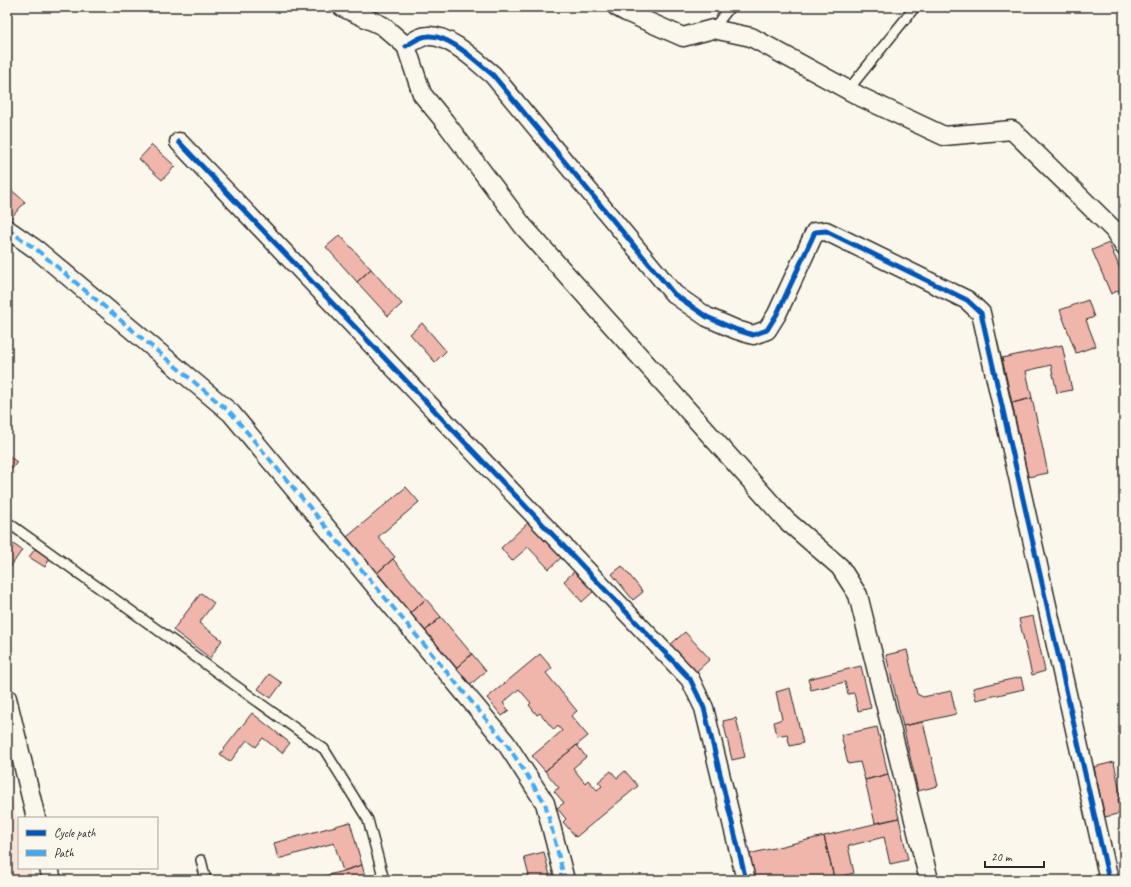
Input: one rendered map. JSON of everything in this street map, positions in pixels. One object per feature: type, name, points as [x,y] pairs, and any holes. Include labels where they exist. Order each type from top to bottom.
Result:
[{"type":"street","points":[[342,7],[383,26],[406,46],[422,94],[445,122],[523,226],[786,520],[840,567],[858,595],[929,880]]},
{"type":"street","points":[[617,7],[683,37],[713,29],[751,37],[848,90],[944,136],[1012,130],[1114,230],[1124,246]]},
{"type":"street","points":[[406,46],[418,38],[428,36],[438,37],[461,48],[493,76],[674,294],[707,317],[753,335],[767,330],[777,314],[815,232],[826,231],[967,300],[981,313],[1109,880]]},
{"type":"street","points":[[179,142],[690,679],[704,708],[746,880]]},
{"type":"street","points":[[7,229],[37,250],[231,413],[506,743],[545,803],[565,880]]},
{"type":"street","points":[[7,698],[36,817]]},
{"type":"street","points":[[49,869],[52,880]]},
{"type":"lane","points":[[713,29],[730,7]]},
{"type":"lane","points":[[848,90],[915,7]]},
{"type":"lane","points":[[7,522],[324,749],[368,820],[384,880]]},
{"type":"lane","points":[[201,860],[206,880]]},
{"type":"shaded area","points":[[7,782],[18,824],[18,869],[30,869],[33,880],[7,880]]},
{"type":"building","points":[[152,145],[175,166],[162,180],[139,159]]},
{"type":"building","points":[[7,186],[25,202],[10,219],[7,216]]},
{"type":"building","points":[[340,235],[371,269],[357,282],[326,247]]},
{"type":"building","points":[[1109,243],[1124,278],[1124,288],[1111,294],[1092,250]]},
{"type":"building","points":[[371,269],[402,304],[388,316],[357,282]]},
{"type":"building","points":[[1088,300],[1094,317],[1086,320],[1096,346],[1076,353],[1060,310]]},
{"type":"building","points":[[422,323],[446,351],[435,362],[410,334]]},
{"type":"building","points":[[1062,345],[1072,390],[1057,393],[1051,365],[1026,371],[1032,398],[1012,403],[1002,358]]},
{"type":"building","points":[[1032,398],[1048,473],[1028,477],[1012,403]]},
{"type":"building","points":[[7,455],[17,462],[12,469],[7,465]]},
{"type":"building","points":[[406,487],[419,502],[378,537],[395,557],[377,573],[347,537]]},
{"type":"building","points":[[532,519],[564,555],[549,569],[528,547],[512,561],[501,548]]},
{"type":"building","points":[[7,540],[22,550],[7,572]]},
{"type":"building","points":[[35,549],[50,558],[45,567],[29,557]]},
{"type":"building","points":[[393,559],[426,599],[410,613],[377,573]]},
{"type":"building","points":[[622,566],[643,592],[633,600],[612,574]]},
{"type":"building","points":[[577,569],[595,590],[582,602],[564,581]]},
{"type":"building","points":[[201,593],[214,603],[199,623],[222,640],[210,658],[173,630]]},
{"type":"building","points":[[426,599],[441,617],[425,631],[410,613]]},
{"type":"building","points":[[1033,616],[1045,671],[1032,675],[1019,619]]},
{"type":"building","points":[[441,617],[472,654],[456,668],[425,631]]},
{"type":"building","points":[[685,632],[710,659],[695,673],[670,645]]},
{"type":"building","points":[[907,650],[917,694],[923,697],[951,691],[956,714],[903,726],[886,655]]},
{"type":"building","points":[[472,654],[486,671],[470,685],[456,668]]},
{"type":"building","points":[[540,654],[552,668],[546,673],[577,711],[571,716],[588,736],[545,771],[532,756],[562,731],[558,726],[554,730],[540,713],[537,715],[529,705],[531,703],[519,689],[503,703],[509,711],[502,716],[487,698]]},
{"type":"building","points":[[861,666],[871,708],[858,711],[854,693],[848,694],[845,682],[811,690],[808,679]]},
{"type":"building","points":[[269,674],[282,683],[271,698],[258,689]]},
{"type":"building","points":[[1021,677],[1024,689],[976,700],[973,688]]},
{"type":"building","points":[[790,688],[803,743],[790,746],[787,734],[777,736],[774,722],[782,719],[776,692]]},
{"type":"building","points":[[252,713],[290,743],[282,753],[263,738],[256,747],[247,740],[230,762],[220,754]]},
{"type":"building","points":[[736,718],[745,757],[732,760],[723,721]]},
{"type":"building","points":[[923,722],[938,786],[918,791],[903,726]]},
{"type":"building","points":[[877,727],[888,774],[865,780],[860,762],[848,764],[841,735]]},
{"type":"building","points":[[577,745],[586,757],[573,768],[585,783],[588,780],[597,790],[602,786],[598,782],[611,771],[617,778],[625,771],[638,786],[576,837],[563,822],[566,819],[557,808],[564,803],[554,791],[559,788],[545,771]]},
{"type":"building","points":[[1114,762],[1121,798],[1118,799],[1121,813],[1105,817],[1094,767]]},
{"type":"building","points":[[888,774],[899,818],[875,823],[865,780]]},
{"type":"building","points":[[899,818],[908,860],[890,864],[884,837],[848,846],[854,873],[834,878],[824,836]]},
{"type":"building","points":[[350,822],[362,865],[343,871],[334,843],[278,859],[274,843]]},
{"type":"building","points":[[824,836],[834,878],[824,880],[755,880],[749,854]]},
{"type":"building","points":[[544,852],[551,880],[530,880],[524,857]]},
{"type":"building","points":[[362,865],[366,880],[310,880],[343,871]]},
{"type":"marked path","points":[[7,229],[37,250],[231,413],[506,743],[545,803],[565,880]]},
{"type":"cycle path","points":[[406,46],[422,37],[436,37],[454,44],[493,75],[674,294],[707,317],[753,335],[767,330],[777,314],[815,232],[826,231],[967,300],[981,313],[1109,880]]},
{"type":"cycle path","points":[[179,142],[690,679],[704,708],[746,880]]}]
